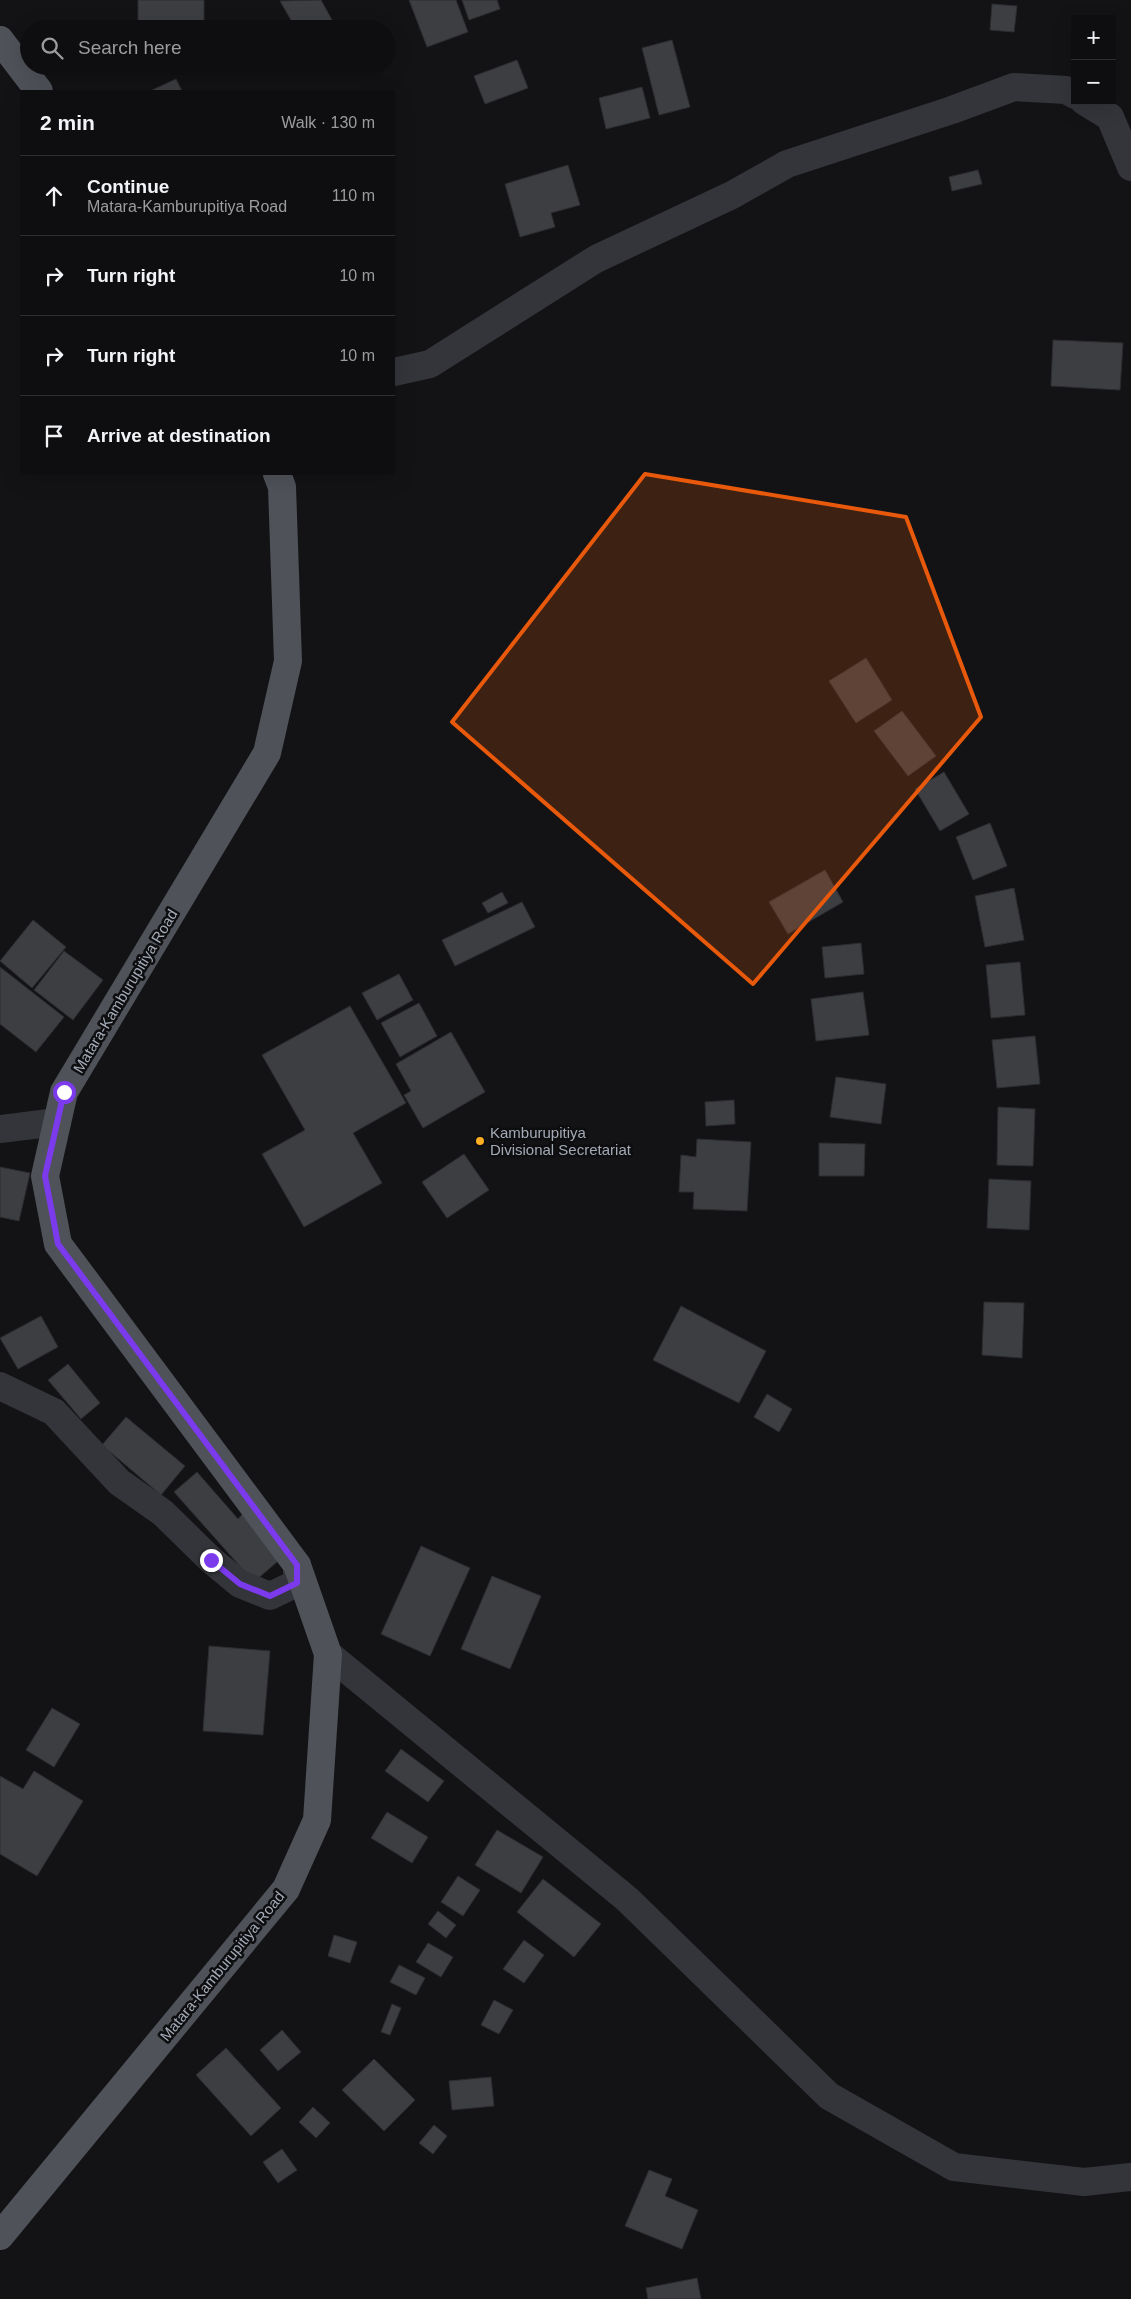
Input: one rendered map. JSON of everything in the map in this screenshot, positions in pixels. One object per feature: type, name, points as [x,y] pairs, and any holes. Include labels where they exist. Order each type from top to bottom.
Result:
[{"type":"main road","points":[[0,40],[20,66]]},
{"type":"main road","points":[[27,75],[38,90]]},
{"type":"main road","name":"Matara-Kamburupitiya Road","points":[[0,2236],[286,1889],[317,1820],[328,1654],[297,1565],[58,1244],[45,1176],[64,1092],[267,753],[288,661],[282,487],[277,475]]},
{"type":"street","points":[[395,372],[430,364],[596,258],[732,195],[787,164],[952,110],[1014,87],[1066,90],[1071,93]]},
{"type":"street","points":[[1090,105],[1110,118],[1131,167]]},
{"type":"street","points":[[0,1129],[57,1122]]},
{"type":"street","points":[[0,1386],[54,1412],[119,1482],[164,1513],[211,1560],[240,1584],[270,1596],[297,1583],[297,1565]]},
{"type":"street","points":[[328,1654],[627,1899],[829,2096],[954,2167],[1084,2182],[1131,2177]]},
{"type":"highlighted area","points":[[645,474],[906,517],[981,717],[753,984],[452,722]]},
{"type":"building","points":[[138,0],[204,0],[204,20],[138,20]]},
{"type":"building","points":[[321,0],[332,20],[291,20],[280,1]]},
{"type":"building","points":[[409,0],[456,0],[468,32],[427,47]]},
{"type":"building","points":[[462,0],[497,0],[500,9],[469,20]]},
{"type":"building","points":[[992,4],[1017,6],[1014,32],[990,30]]},
{"type":"building","points":[[672,40],[690,107],[659,115],[642,48]]},
{"type":"building","points":[[517,60],[528,88],[485,104],[474,76]]},
{"type":"building","points":[[176,79],[182,90],[152,90]]},
{"type":"building","points":[[642,87],[650,118],[606,129],[599,98]]},
{"type":"building","points":[[568,165],[580,205],[551,213],[555,227],[520,237],[505,184]]},
{"type":"building","points":[[978,170],[982,184],[952,191],[949,177]]},
{"type":"building","points":[[1053,340],[1123,343],[1120,390],[1051,386]]},
{"type":"building","points":[[866,658],[892,700],[856,723],[829,681]]},
{"type":"building","points":[[902,711],[936,756],[908,776],[874,731]]},
{"type":"building","points":[[944,772],[969,814],[940,831],[915,789]]},
{"type":"building","points":[[990,823],[1007,866],[973,880],[956,837]]},
{"type":"building","points":[[825,870],[843,902],[788,934],[769,902]]},
{"type":"building","points":[[1014,888],[1024,940],[985,947],[975,896]]},
{"type":"building","points":[[502,892],[508,903],[488,913],[482,903]]},
{"type":"building","points":[[522,902],[535,927],[455,966],[442,940]]},
{"type":"building","points":[[33,920],[66,947],[32,988],[0,961]]},
{"type":"building","points":[[861,943],[864,974],[825,978],[822,947]]},
{"type":"building","points":[[64,951],[103,980],[73,1020],[34,990]]},
{"type":"building","points":[[1020,962],[1025,1015],[991,1018],[986,965]]},
{"type":"building","points":[[0,967],[64,1017],[36,1052],[0,1024]]},
{"type":"building","points":[[399,974],[413,1000],[377,1020],[362,993]]},
{"type":"building","points":[[863,992],[869,1035],[816,1041],[811,999]]},
{"type":"building","points":[[419,1003],[437,1036],[400,1057],[381,1023]]},
{"type":"building","points":[[350,1006],[406,1103],[353,1133],[382,1183],[304,1227],[262,1154],[305,1130],[262,1055]]},
{"type":"building","points":[[451,1032],[485,1092],[423,1128],[404,1095],[411,1091],[396,1064]]},
{"type":"building","points":[[1035,1036],[1040,1084],[997,1088],[992,1040]]},
{"type":"building","points":[[836,1077],[886,1084],[881,1124],[830,1117]]},
{"type":"building","points":[[734,1100],[735,1124],[706,1126],[705,1102]]},
{"type":"building","points":[[998,1107],[1035,1109],[1033,1166],[997,1165]]},
{"type":"building","points":[[697,1139],[751,1142],[747,1211],[693,1209],[694,1192],[679,1192],[681,1155],[696,1157]]},
{"type":"building","points":[[819,1143],[865,1144],[864,1176],[819,1176]]},
{"type":"building","points":[[464,1154],[489,1190],[447,1218],[422,1182]]},
{"type":"building","points":[[0,1167],[30,1173],[19,1221],[0,1217]]},
{"type":"building","points":[[989,1179],[1031,1181],[1029,1230],[987,1228]]},
{"type":"building","points":[[984,1302],[1024,1303],[1022,1358],[982,1355]]},
{"type":"building","points":[[681,1306],[766,1351],[739,1403],[653,1360]]},
{"type":"building","points":[[41,1316],[58,1347],[18,1369],[0,1338]]},
{"type":"building","points":[[68,1364],[100,1403],[81,1419],[48,1380]]},
{"type":"building","points":[[767,1394],[792,1409],[779,1432],[754,1417]]},
{"type":"building","points":[[126,1417],[185,1466],[161,1495],[102,1445]]},
{"type":"building","points":[[197,1472],[238,1519],[246,1510],[285,1555],[254,1582],[174,1492]]},
{"type":"building","points":[[421,1546],[470,1568],[430,1656],[381,1634]]},
{"type":"building","points":[[492,1576],[541,1596],[510,1669],[461,1649]]},
{"type":"building","points":[[209,1646],[270,1651],[263,1735],[203,1731]]},
{"type":"building","points":[[52,1708],[80,1724],[54,1767],[26,1750]]},
{"type":"building","points":[[401,1749],[444,1781],[428,1802],[385,1771]]},
{"type":"building","points":[[34,1771],[83,1801],[37,1876],[0,1854],[0,1776],[23,1789]]},
{"type":"building","points":[[387,1812],[428,1837],[412,1863],[371,1838]]},
{"type":"building","points":[[497,1830],[543,1857],[521,1893],[475,1865]]},
{"type":"building","points":[[458,1876],[480,1890],[463,1916],[441,1902]]},
{"type":"building","points":[[543,1879],[601,1924],[574,1957],[517,1912]]},
{"type":"building","points":[[438,1911],[456,1925],[446,1938],[428,1924]]},
{"type":"building","points":[[334,1935],[357,1942],[350,1963],[328,1956]]},
{"type":"building","points":[[524,1940],[544,1955],[524,1983],[503,1969]]},
{"type":"building","points":[[428,1943],[453,1957],[441,1977],[416,1962]]},
{"type":"building","points":[[399,1965],[425,1978],[416,1995],[390,1982]]},
{"type":"building","points":[[494,2000],[513,2010],[499,2034],[481,2025]]},
{"type":"building","points":[[392,2004],[401,2008],[390,2035],[381,2032]]},
{"type":"building","points":[[282,2030],[301,2052],[278,2071],[260,2050]]},
{"type":"building","points":[[226,2048],[281,2108],[251,2136],[196,2075]]},
{"type":"building","points":[[374,2059],[415,2100],[384,2131],[342,2090]]},
{"type":"building","points":[[491,2077],[494,2106],[452,2110],[449,2081]]},
{"type":"building","points":[[313,2107],[330,2123],[316,2138],[299,2122]]},
{"type":"building","points":[[434,2125],[447,2136],[433,2154],[419,2143]]},
{"type":"building","points":[[282,2149],[297,2170],[278,2183],[263,2162]]},
{"type":"building","points":[[649,2170],[672,2179],[665,2196],[698,2210],[682,2249],[625,2226]]},
{"type":"building","points":[[697,2278],[701,2299],[648,2299],[646,2288]]},
{"type":"place","name":"Kamburupitiya Divisional Secretariat","points":[[480,1141]]},
{"type":"route","points":[[64,1092],[45,1176],[58,1244],[297,1565],[297,1583],[270,1596],[240,1584],[211,1560]]}]
